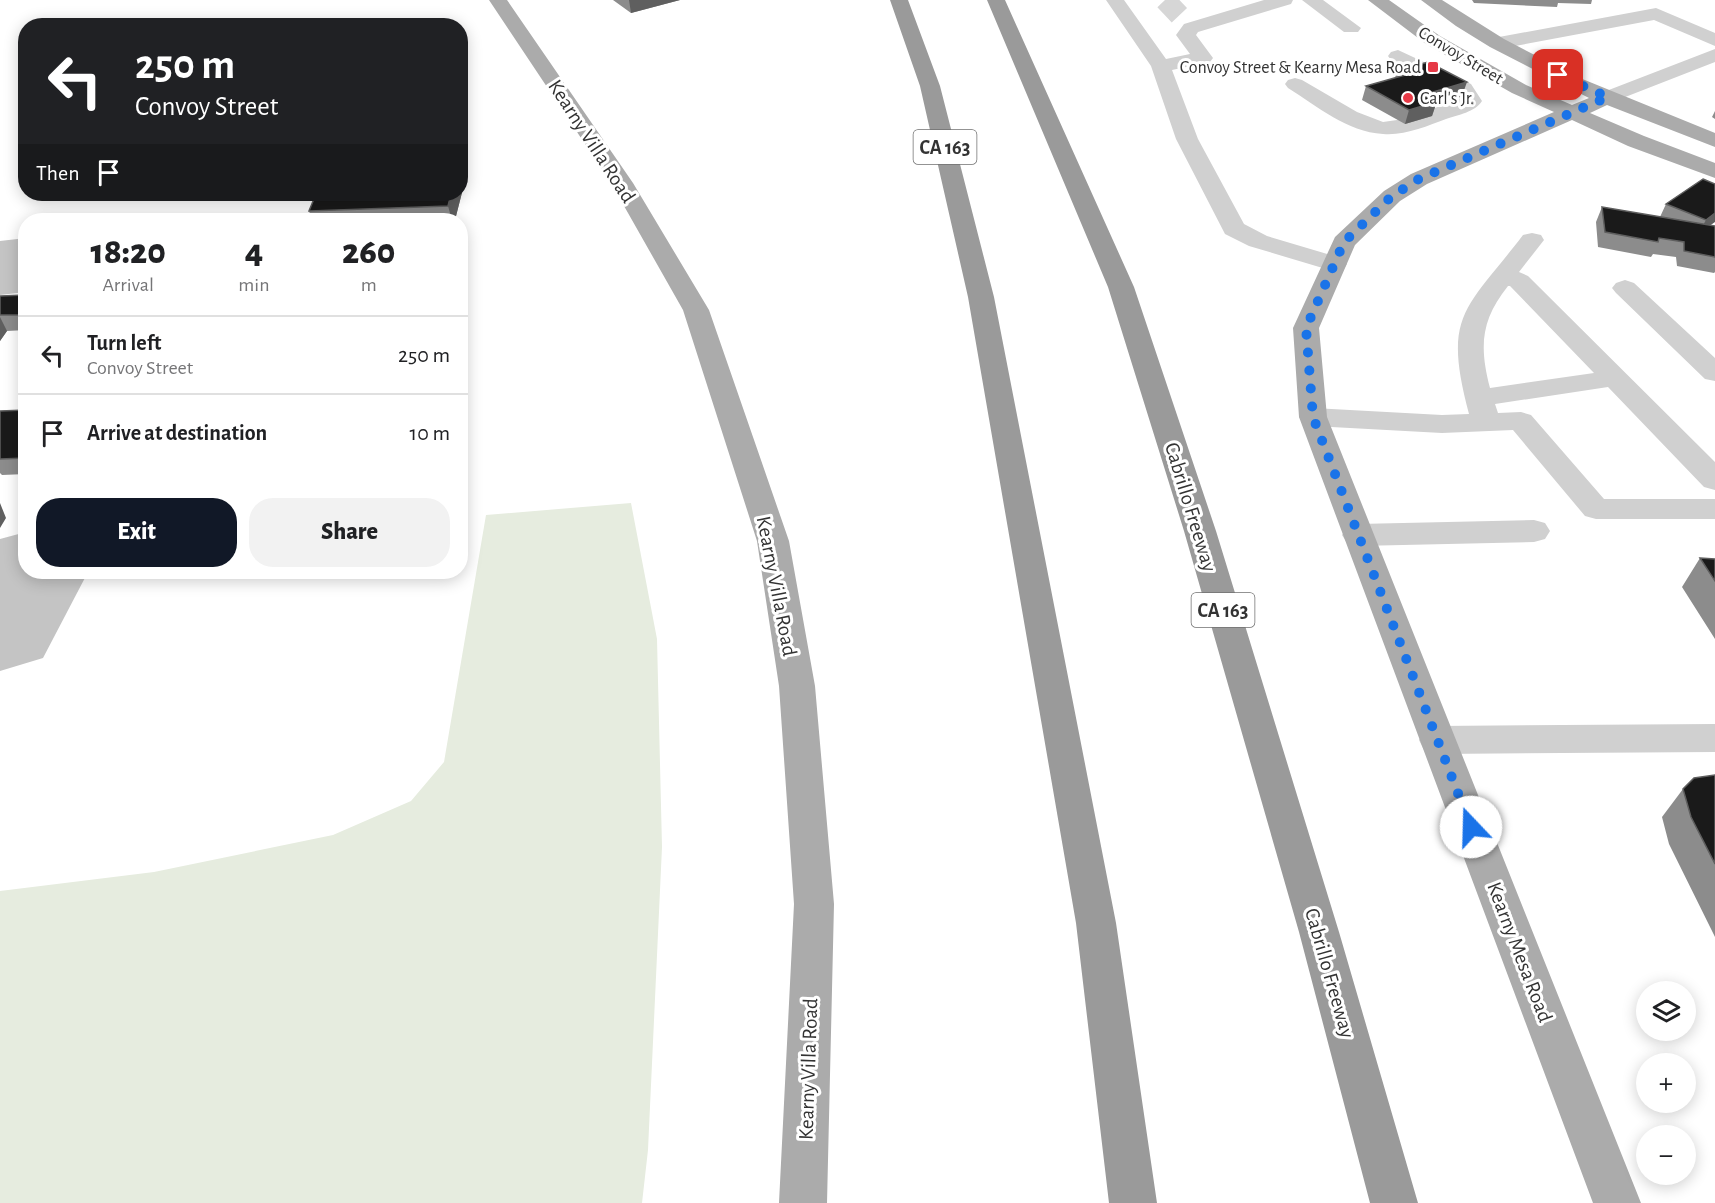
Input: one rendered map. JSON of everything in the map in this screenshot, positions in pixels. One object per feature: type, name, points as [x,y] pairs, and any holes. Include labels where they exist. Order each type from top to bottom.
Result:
[{"type":"highway","name":"CA 163","points":[[899,0],[930,86],[981,297],[1096,923],[1133,1203]]},
{"type":"highway","name":"Cabrillo Freeway","points":[[996,0],[1121,287],[1200,531],[1319,932],[1394,1203]]},
{"type":"main road","name":"Kearny Villa Road","points":[[498,0],[622,183],[696,310],[773,541],[797,686],[814,904],[803,1203]]},
{"type":"main road","name":"Convoy Street","points":[[1377,0],[1433,40],[1519,89],[1641,144],[1715,171]]},
{"type":"main road","name":"Convoy Street","points":[[1430,0],[1499,43],[1558,75],[1671,124],[1715,140]]},
{"type":"main road","name":"Kearny Mesa Road","points":[[1608,97],[1419,179],[1392,196],[1344,242],[1306,328],[1313,417],[1617,1203]]},
{"type":"street","points":[[1115,0],[1163,73],[1187,139],[1234,229],[1258,241],[1335,264]]},
{"type":"street","points":[[1163,73],[1203,58],[1186,35],[1186,22],[1256,4],[1284,0]]},
{"type":"street","points":[[1311,0],[1351,28]]},
{"type":"street","points":[[1630,0],[1715,40]]},
{"type":"street","points":[[1499,43],[1656,14]]},
{"type":"street","points":[[1608,97],[1715,55]]},
{"type":"street","points":[[1295,84],[1355,119],[1384,128],[1398,127],[1464,106],[1472,100],[1464,88],[1398,56]]},
{"type":"street","points":[[1483,410],[1474,381],[1470,351],[1472,327],[1480,307],[1532,240]]},
{"type":"street","points":[[1505,276],[1519,281],[1715,480]]},
{"type":"street","points":[[1625,288],[1715,373]]},
{"type":"street","points":[[1313,417],[1442,424],[1483,410],[1614,378]]},
{"type":"street","points":[[1483,410],[1521,421],[1596,509],[1715,509]]},
{"type":"street","points":[[1358,535],[1534,531]]},
{"type":"street","points":[[1437,740],[1715,738]]},
{"type":"shaded area","points":[[631,503],[657,639],[662,847],[648,1150],[642,1203],[0,1203],[0,891],[154,872],[333,835],[411,801],[444,762],[486,515]]},
{"type":"building","points":[[1428,62],[1467,82],[1423,95],[1436,102],[1409,110],[1366,86],[1405,75],[1397,71]]},
{"type":"building","points":[[1703,179],[1715,184],[1715,213],[1706,220],[1666,204]]},
{"type":"building","points":[[313,201],[449,201],[448,206],[309,211]]},
{"type":"building","points":[[1602,207],[1715,226],[1715,257],[1684,251],[1684,242],[1659,238],[1658,242],[1605,232]]},
{"type":"building","points":[[18,295],[18,315],[0,315],[0,296]]},
{"type":"building","points":[[18,410],[18,458],[0,459],[0,411]]},
{"type":"building","points":[[1700,558],[1715,559],[1715,581]]},
{"type":"building","points":[[1715,775],[1715,864],[1691,817],[1683,789],[1694,778]]},
{"type":"taxiway","points":[[0,268],[18,266]]},
{"type":"taxiway","points":[[0,626],[25,579]]},
{"type":"tunnel","points":[[1165,0],[1181,17]]},
{"type":"place","name":"Convoy Street & Kearny Mesa Road","points":[[1433,67]]},
{"type":"place","name":"Carl's Jr.","points":[[1408,98]]},
{"type":"route","points":[[1471,827],[1313,417],[1306,328],[1344,242],[1392,196],[1419,179],[1608,97],[1558,75]]}]
